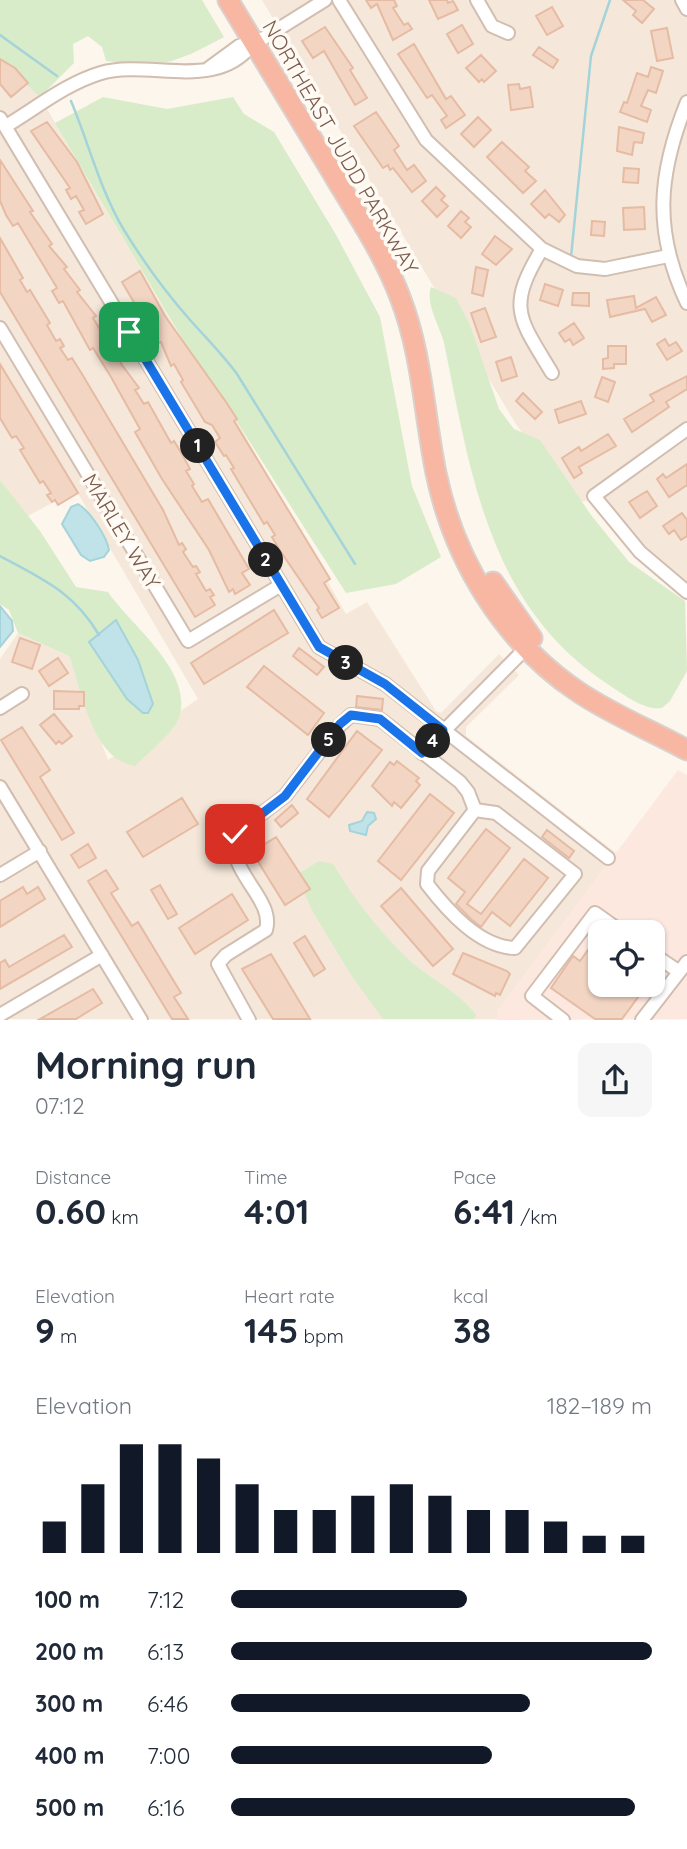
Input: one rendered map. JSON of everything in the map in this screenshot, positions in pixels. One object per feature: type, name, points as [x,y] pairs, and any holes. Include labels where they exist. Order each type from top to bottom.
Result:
[{"type":"highway","name":"NORTHEAST JUDD PARKWAY","points":[[228,0],[259,40]]},
{"type":"highway","name":"NORTHEAST JUDD PARKWAY","points":[[241,0],[259,40],[392,277],[416,350],[437,476],[446,509],[467,559],[490,603],[581,694],[687,750]]},
{"type":"highway","name":"NORTHEAST JUDD PARKWAY","points":[[530,644],[592,689],[687,740]]},
{"type":"street","points":[[325,0],[259,40],[239,46],[208,68],[186,72],[118,70],[96,74],[3,122],[319,647],[385,684],[608,858]]},
{"type":"street","points":[[340,0],[426,140],[542,249],[578,266],[605,269],[668,256]]},
{"type":"street","points":[[477,0],[492,26],[508,33]]},
{"type":"street","points":[[682,0],[687,9]]},
{"type":"street","points":[[687,102],[671,145],[663,188],[662,216],[668,256],[687,303]]},
{"type":"street","points":[[542,249],[524,278],[519,306],[527,331],[552,373]]},
{"type":"street","name":"MARLEY WAY","points":[[0,328],[188,641],[281,585]]},
{"type":"street","points":[[687,429],[594,496],[640,552],[687,592]]},
{"type":"street","points":[[422,753],[530,644]]},
{"type":"street","points":[[0,708],[22,694]]},
{"type":"street","points":[[250,1020],[218,964],[226,955],[266,930],[268,923],[264,908],[238,867],[233,852],[235,834],[285,796],[340,724],[351,715],[380,719],[460,782],[468,792],[475,810]]},
{"type":"street","points":[[0,787],[141,1020]]},
{"type":"street","points":[[475,810],[496,813],[575,874],[515,948],[486,939],[466,926],[447,909],[427,884],[428,871],[475,810]]},
{"type":"street","points":[[0,875],[40,851]]},
{"type":"street","points":[[590,920],[595,914],[604,920]]},
{"type":"street","points":[[563,1020],[532,996],[588,923]]},
{"type":"street","points":[[0,1015],[102,955]]},
{"type":"street","points":[[642,1020],[683,966],[665,959]]},
{"type":"shaded area","points":[[262,0],[687,0],[687,586],[646,547],[603,497],[571,504],[514,421]]},
{"type":"shaded area","points":[[0,61],[40,97],[209,386],[239,425],[346,614],[367,602],[436,711],[441,713],[499,654],[519,675],[466,727],[466,736],[616,853],[497,1012],[497,1019],[0,1019],[0,659],[18,633],[69,656],[108,760],[198,699],[76,490],[26,517],[0,480]]},
{"type":"shaded area","points":[[678,770],[687,775],[687,1019],[497,1020],[497,1012]]},
{"type":"green space","points":[[0,0],[202,0],[224,37],[168,62],[142,64],[106,61],[102,47],[88,36],[73,44],[74,63],[40,97],[0,61]]},
{"type":"green space","points":[[103,97],[167,109],[233,97],[244,114],[274,132],[335,233],[380,317],[412,486],[441,557],[396,584],[346,593],[239,425],[210,386],[55,123]]},
{"type":"green space","points":[[431,287],[456,298],[470,325],[499,409],[514,429],[540,440],[591,515],[629,562],[685,601],[687,671],[670,701],[662,708],[648,707],[627,697],[568,653],[536,617],[511,577],[491,534],[476,488],[444,343],[431,308]]},
{"type":"green space","points":[[0,480],[40,531],[76,587],[108,592],[171,669],[179,687],[181,704],[177,722],[164,739],[135,766],[108,751],[98,737],[84,705],[69,656],[18,633],[9,610],[0,604]]},
{"type":"green space","points":[[319,861],[333,864],[386,936],[415,965],[460,998],[476,1015],[474,1019],[383,1019],[351,975],[313,912],[296,875]]},
{"type":"water","points":[[78,504],[93,518],[105,538],[109,550],[104,557],[90,561],[81,555],[62,524],[71,507]]},
{"type":"water","points":[[0,606],[12,621],[13,631],[0,647]]},
{"type":"water","points":[[116,620],[138,660],[153,704],[148,713],[143,713],[127,699],[89,642]]},
{"type":"water","points":[[367,812],[374,813],[376,819],[368,826],[366,835],[350,831],[349,825],[362,821]]},
{"type":"building","points":[[366,0],[394,0],[397,6],[393,8],[404,25],[408,23],[412,29],[393,40],[377,4],[371,8]]},
{"type":"building","points":[[429,0],[447,0],[448,3],[453,1],[458,10],[438,19]]},
{"type":"building","points":[[623,0],[643,0],[654,9],[642,23],[633,15],[636,11]]},
{"type":"building","points":[[552,7],[563,26],[547,35],[536,16]]},
{"type":"building","points":[[462,25],[473,44],[458,53],[447,34]]},
{"type":"building","points":[[325,27],[353,68],[350,70],[367,98],[355,105],[324,51],[313,58],[302,41]]},
{"type":"building","points":[[667,28],[673,58],[657,61],[651,31]]},
{"type":"building","points":[[414,44],[446,99],[451,96],[465,115],[446,128],[441,120],[447,116],[432,95],[427,98],[398,54]]},
{"type":"building","points":[[539,47],[558,60],[553,68],[533,55]]},
{"type":"building","points":[[481,55],[496,71],[484,82],[482,79],[479,82],[466,68]]},
{"type":"building","points":[[0,59],[15,68],[28,83],[11,97],[0,84]]},
{"type":"building","points":[[651,67],[663,71],[656,93],[648,90],[641,106],[651,110],[647,122],[620,112],[624,102],[627,103],[637,73],[648,77]]},
{"type":"building","points":[[519,84],[520,89],[530,87],[533,107],[511,110],[508,85]]},
{"type":"building","points":[[376,112],[399,146],[394,150],[407,170],[414,165],[426,181],[412,192],[393,168],[390,170],[388,165],[383,168],[354,126]]},
{"type":"building","points":[[478,117],[491,130],[474,147],[461,134]]},
{"type":"building","points":[[47,122],[77,162],[103,214],[86,224],[79,212],[84,210],[76,196],[71,199],[66,190],[70,188],[31,131]]},
{"type":"building","points":[[619,127],[644,133],[642,143],[634,142],[632,155],[617,151]]},
{"type":"building","points":[[502,142],[529,167],[525,171],[536,181],[523,193],[487,157]]},
{"type":"building","points":[[0,160],[52,244],[49,246],[67,267],[64,269],[80,290],[77,292],[96,316],[93,318],[101,331],[104,329],[122,365],[139,388],[135,390],[144,404],[148,402],[171,443],[174,441],[183,456],[190,469],[186,471],[194,484],[192,486],[202,502],[208,499],[249,569],[242,573],[250,585],[235,594],[233,589],[229,592],[209,550],[135,432],[140,429],[111,377],[93,348],[90,350],[63,301],[59,303],[52,291],[57,288],[18,223],[13,226],[6,215],[0,201]]},
{"type":"building","points":[[624,168],[639,169],[638,183],[623,182]]},
{"type":"building","points":[[436,187],[445,196],[441,200],[448,206],[437,217],[422,201]]},
{"type":"building","points":[[545,190],[565,215],[559,222],[549,214],[545,218],[531,204]]},
{"type":"building","points":[[644,207],[645,229],[624,230],[623,208]]},
{"type":"building","points":[[461,211],[469,218],[465,222],[471,227],[461,238],[448,226]]},
{"type":"building","points":[[592,221],[605,222],[604,236],[591,235]]},
{"type":"building","points":[[495,236],[512,249],[496,265],[482,254]]},
{"type":"building","points":[[0,238],[23,278],[20,280],[27,292],[30,290],[50,323],[47,325],[56,341],[60,339],[64,346],[60,348],[68,360],[72,358],[82,374],[163,510],[179,545],[182,543],[186,549],[183,552],[200,572],[196,574],[206,591],[210,589],[214,595],[210,597],[215,605],[195,617],[0,292]]},
{"type":"building","points":[[476,267],[488,270],[483,296],[472,293]]},
{"type":"building","points":[[140,271],[165,316],[237,419],[234,421],[330,579],[324,583],[339,608],[322,618],[317,610],[319,608],[272,537],[275,535],[267,522],[264,524],[231,469],[234,468],[215,442],[220,438],[212,425],[205,422],[181,382],[183,380],[174,364],[171,366],[161,342],[158,343],[122,282]]},
{"type":"building","points":[[545,284],[563,290],[558,306],[540,300]]},
{"type":"building","points":[[573,293],[589,293],[589,306],[572,305]]},
{"type":"building","points":[[634,296],[636,308],[656,297],[666,315],[652,322],[645,309],[610,317],[607,300]]},
{"type":"building","points":[[485,308],[496,337],[481,342],[471,313]]},
{"type":"building","points":[[574,323],[584,338],[573,345],[570,339],[565,342],[559,333]]},
{"type":"building","points":[[665,339],[669,346],[676,342],[682,351],[667,360],[657,344]]},
{"type":"building","points":[[608,346],[626,346],[626,364],[614,364],[614,368],[603,369],[603,359],[608,358]]},
{"type":"building","points":[[511,357],[517,376],[502,381],[496,362]]},
{"type":"building","points":[[0,364],[78,493],[58,505],[47,495],[51,493],[43,481],[40,483],[20,450],[24,448],[16,436],[12,438],[0,418]]},
{"type":"building","points":[[687,376],[687,389],[666,402],[669,407],[632,432],[624,419],[654,401],[650,395]]},
{"type":"building","points":[[602,377],[615,382],[608,402],[595,397]]},
{"type":"building","points":[[523,393],[542,412],[535,419],[516,401]]},
{"type":"building","points":[[581,401],[586,414],[559,423],[555,410]]},
{"type":"building","points":[[608,434],[616,446],[579,467],[582,473],[574,478],[562,458],[579,447],[581,451]]},
{"type":"building","points":[[687,464],[687,485],[669,497],[657,479],[663,474],[666,478]]},
{"type":"building","points":[[647,491],[657,506],[640,518],[629,502]]},
{"type":"building","points":[[682,513],[687,520],[687,536],[681,540],[674,530],[669,534],[663,526]]},
{"type":"building","points":[[274,610],[288,633],[204,684],[191,663]]},
{"type":"building","points":[[20,638],[40,645],[32,669],[12,662]]},
{"type":"building","points":[[299,648],[324,667],[317,675],[293,656]]},
{"type":"building","points":[[58,658],[68,673],[49,686],[39,671]]},
{"type":"building","points":[[264,666],[324,713],[308,735],[247,687]]},
{"type":"building","points":[[54,691],[84,692],[84,706],[79,706],[79,709],[54,709]]},
{"type":"building","points":[[357,696],[383,699],[382,710],[356,707]]},
{"type":"building","points":[[54,714],[72,736],[62,744],[59,741],[56,744],[40,725]]},
{"type":"building","points":[[22,727],[50,770],[40,777],[74,833],[62,840],[1,740]]},
{"type":"building","points":[[357,731],[382,750],[329,817],[307,799]]},
{"type":"building","points":[[397,761],[419,778],[416,781],[420,785],[401,808],[394,802],[392,806],[372,786],[390,762],[394,765]]},
{"type":"building","points":[[430,794],[454,813],[401,880],[378,861]]},
{"type":"building","points":[[182,798],[198,824],[143,857],[127,832]]},
{"type":"building","points":[[292,805],[298,813],[281,827],[275,820]]},
{"type":"building","points":[[486,829],[510,848],[467,904],[481,914],[524,859],[548,878],[510,926],[492,912],[481,927],[456,904],[465,892],[448,878]]},
{"type":"building","points":[[547,830],[574,851],[569,858],[542,837]]},
{"type":"building","points":[[276,837],[310,889],[285,905],[252,852]]},
{"type":"building","points":[[88,844],[96,858],[79,868],[71,855]]},
{"type":"building","points":[[106,870],[118,889],[111,893],[132,926],[138,922],[181,993],[174,997],[188,1019],[172,1019],[88,881]]},
{"type":"building","points":[[160,885],[177,914],[168,919],[151,890]]},
{"type":"building","points":[[23,887],[27,894],[38,887],[45,899],[0,927],[0,901]]},
{"type":"building","points":[[401,888],[453,949],[433,966],[381,906]]},
{"type":"building","points":[[232,894],[248,920],[195,954],[179,928]]},
{"type":"building","points":[[64,935],[72,947],[0,989],[0,963],[5,960],[9,967]]},
{"type":"building","points":[[305,936],[325,969],[314,976],[294,943]]},
{"type":"building","points":[[588,950],[588,997],[638,997],[622,1019],[595,1019],[551,988],[573,956],[580,961]]},
{"type":"building","points":[[463,953],[510,974],[500,995],[496,993],[495,996],[453,974]]},
{"type":"building","points":[[271,954],[310,1019],[273,1019],[242,969]]},
{"type":"building","points":[[93,989],[102,1003],[76,1019],[40,1019]]},
{"type":"waterway","points":[[571,257],[591,56],[610,0]]},
{"type":"waterway","points":[[0,35],[57,76]]},
{"type":"waterway","points":[[71,101],[101,183],[124,230],[173,300],[237,374],[355,564]]},
{"type":"waterway","points":[[0,556],[43,579],[68,597],[99,635]]},
{"type":"route","points":[[129,332],[319,647],[385,684],[443,730],[422,753],[380,719],[351,715],[340,724],[285,796],[235,834]]}]
